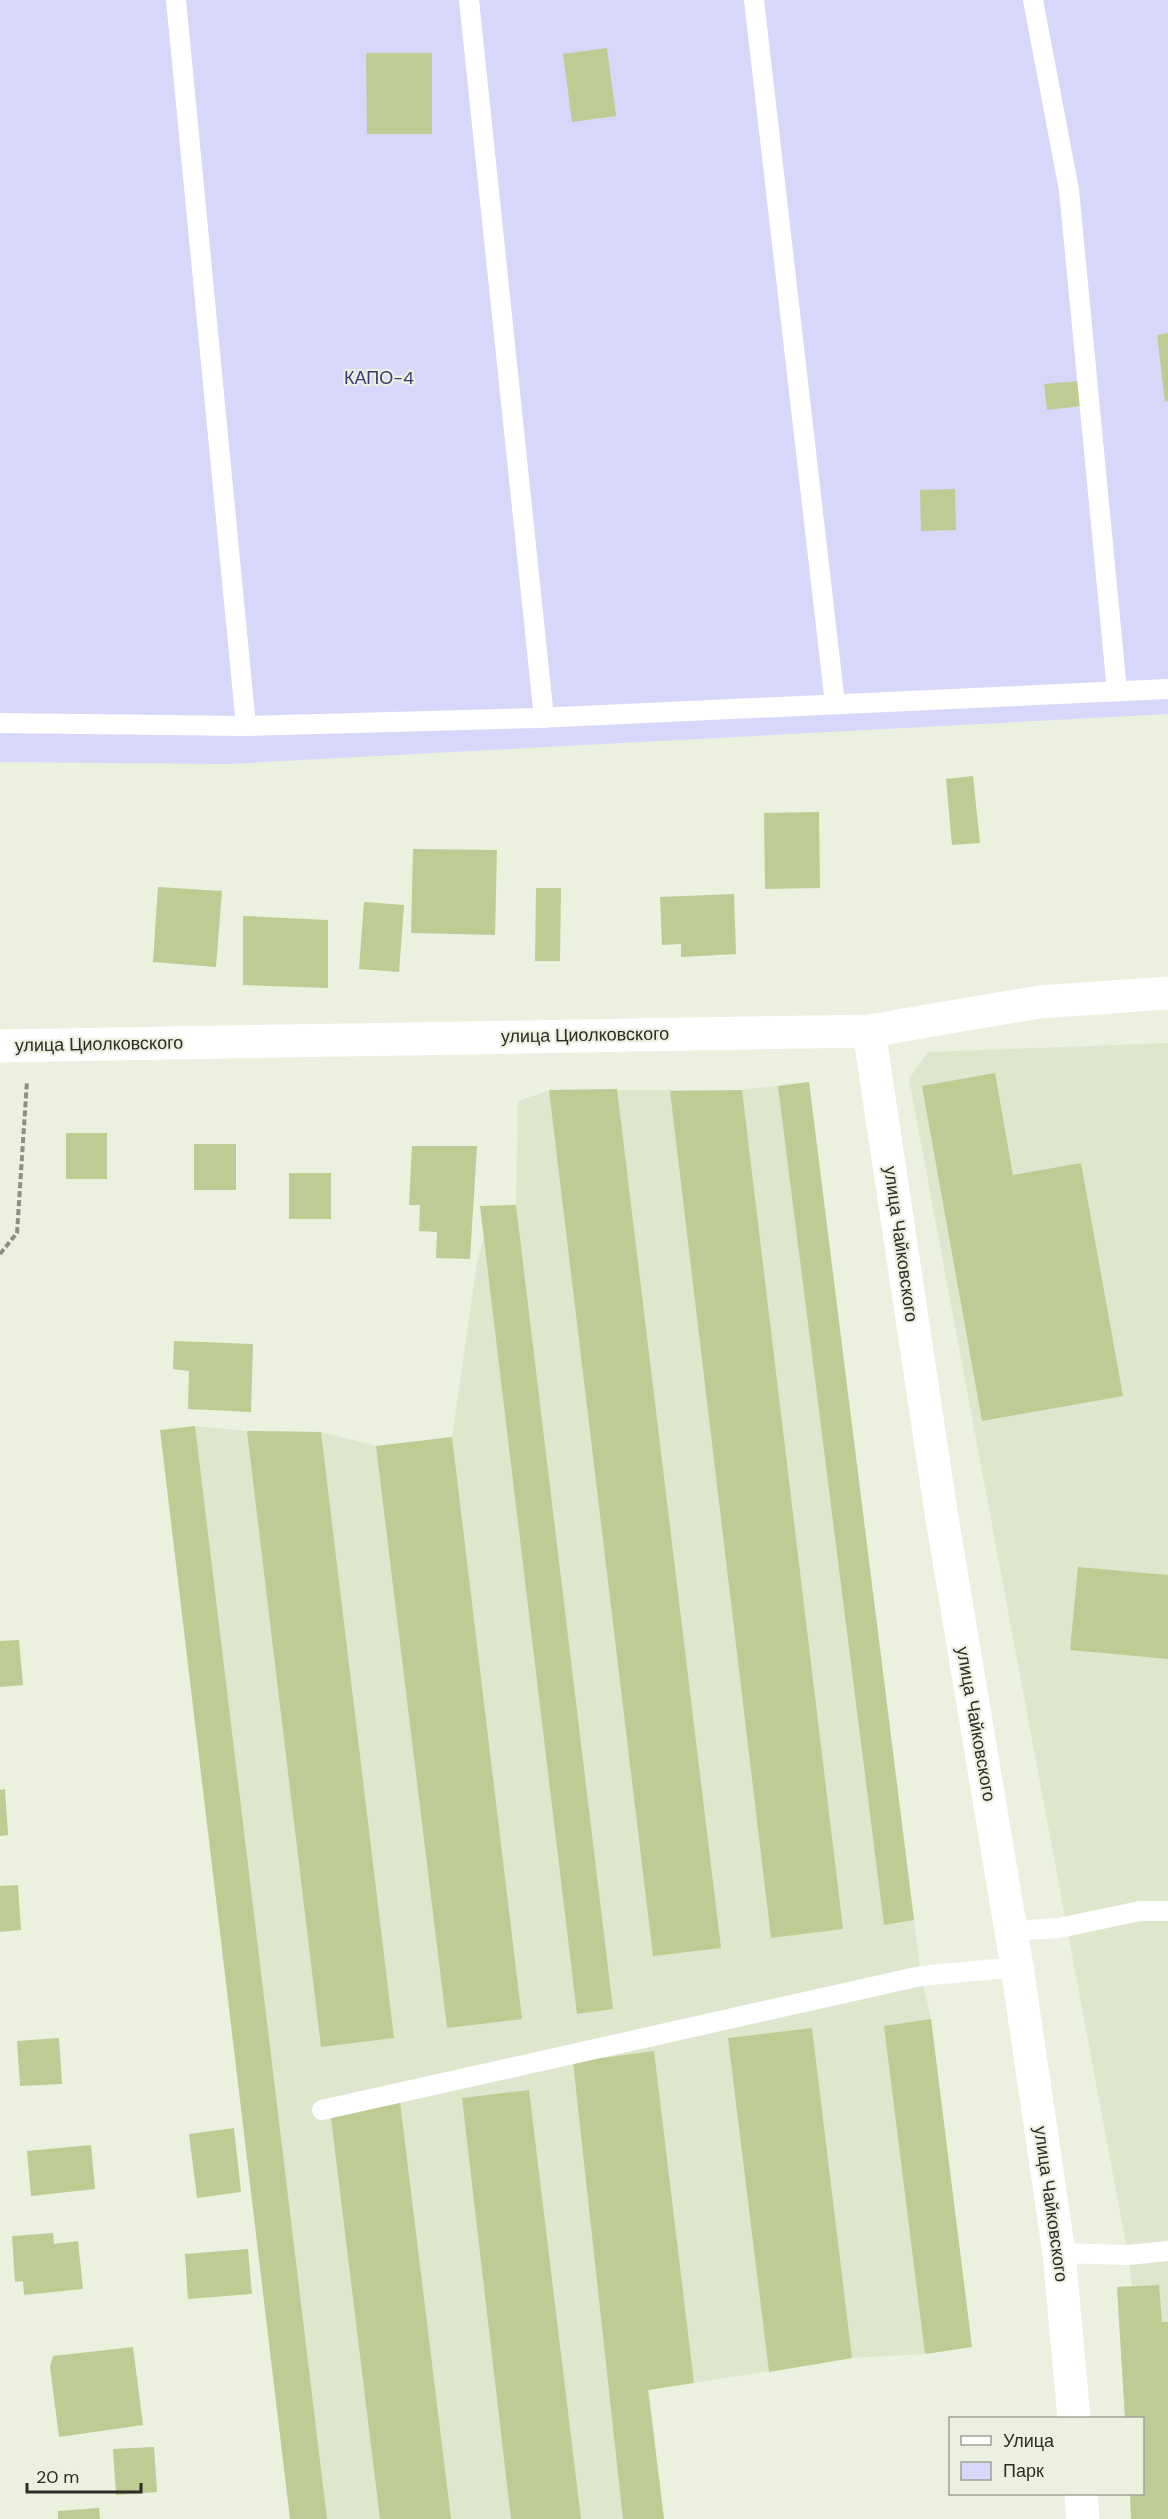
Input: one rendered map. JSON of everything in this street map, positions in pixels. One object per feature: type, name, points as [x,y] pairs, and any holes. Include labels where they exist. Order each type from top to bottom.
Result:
[{"type":"street","name":"улица Циолковского","points":[[15,1045],[869,1030],[1039,1002],[1168,993]]},
{"type":"street","name":"улица Чайковского","points":[[869,1030],[941,1512],[1017,1967],[1059,2253],[1074,2417]]},
{"type":"street","points":[[1081,2495],[1083,2519]]},
{"type":"lane","points":[[176,0],[246,726]]},
{"type":"lane","points":[[469,0],[544,718]]},
{"type":"lane","points":[[754,0],[835,704]]},
{"type":"lane","points":[[1033,0],[1069,190],[1117,691]]},
{"type":"lane","points":[[0,723],[246,726],[544,718],[1168,688]]},
{"type":"lane","points":[[1011,1931],[1059,1928],[1140,1911],[1168,1911]]},
{"type":"lane","points":[[322,2110],[921,1976],[1017,1967]]},
{"type":"lane","points":[[1059,2253],[1128,2255],[1168,2251]]},
{"type":"path","points":[[0,1254],[17,1233],[15,1045]]},
{"type":"shaded area","points":[[1168,1043],[1168,2519],[1131,2519],[1130,2495],[1144,2495],[1144,2417],[1125,2417],[1117,2287],[1132,2286],[1128,2255],[909,1079],[928,1052]]},
{"type":"shaded area","points":[[809,1082],[921,1976],[931,2019],[972,2347],[925,2354],[852,2358],[649,2390],[664,2519],[290,2519],[195,1426],[247,1431],[321,1432],[376,1446],[452,1437],[477,1262],[491,1214],[480,1206],[516,1204],[518,1101],[550,1090],[742,1090]]},
{"type":"green space","name":"КАПО-4","points":[[0,0],[1168,0],[1168,714],[227,764],[0,762]]},
{"type":"building","points":[[607,48],[616,116],[572,122],[563,54]]},
{"type":"building","points":[[366,53],[432,53],[432,134],[367,134]]},
{"type":"building","points":[[1168,333],[1168,401],[1165,402],[1157,335]]},
{"type":"building","points":[[1080,381],[1082,406],[1047,410],[1044,384]]},
{"type":"building","points":[[955,489],[956,530],[921,531],[920,490]]},
{"type":"building","points":[[973,776],[980,843],[952,845],[946,779]]},
{"type":"building","points":[[819,812],[820,888],[765,889],[764,813]]},
{"type":"building","points":[[413,849],[497,850],[495,935],[411,933]]},
{"type":"building","points":[[158,887],[222,891],[216,967],[153,962]]},
{"type":"building","points":[[536,888],[561,888],[560,961],[535,961]]},
{"type":"building","points":[[734,894],[736,954],[681,957],[681,944],[662,945],[660,897]]},
{"type":"building","points":[[364,902],[404,905],[399,972],[359,969]]},
{"type":"building","points":[[243,916],[328,920],[328,988],[243,985]]},
{"type":"building","points":[[995,1073],[1013,1175],[1081,1163],[1123,1396],[982,1421],[922,1086]]},
{"type":"building","points":[[809,1082],[914,1920],[884,1925],[778,1086]]},
{"type":"building","points":[[617,1089],[721,1948],[653,1956],[549,1090]]},
{"type":"building","points":[[742,1090],[843,1929],[771,1938],[670,1091]]},
{"type":"building","points":[[66,1133],[107,1133],[107,1179],[66,1179]]},
{"type":"building","points":[[194,1144],[236,1144],[236,1190],[194,1190]]},
{"type":"building","points":[[412,1146],[477,1146],[470,1259],[436,1258],[437,1232],[419,1231],[420,1205],[409,1205]]},
{"type":"building","points":[[289,1173],[331,1173],[331,1219],[289,1219]]},
{"type":"building","points":[[516,1205],[613,2009],[577,2014],[480,1206]]},
{"type":"building","points":[[174,1341],[253,1344],[251,1412],[188,1409],[189,1371],[173,1369]]},
{"type":"building","points":[[195,1426],[327,2519],[290,2519],[160,1430]]},
{"type":"building","points":[[247,1431],[321,1432],[394,2038],[321,2047]]},
{"type":"building","points":[[452,1437],[522,2019],[447,2028],[376,1446]]},
{"type":"building","points":[[1078,1567],[1168,1575],[1168,1659],[1070,1650]]},
{"type":"building","points":[[19,1640],[23,1685],[0,1687],[0,1641]]},
{"type":"building","points":[[5,1789],[8,1835],[0,1836],[0,1790]]},
{"type":"building","points":[[18,1885],[21,1930],[0,1932],[0,1886]]},
{"type":"building","points":[[931,2019],[972,2347],[925,2354],[884,2026]]},
{"type":"building","points":[[812,2028],[852,2358],[769,2372],[728,2038]]},
{"type":"building","points":[[59,2038],[62,2084],[20,2086],[17,2041]]},
{"type":"building","points":[[654,2051],[694,2383],[648,2390],[664,2519],[623,2519],[573,2062]]},
{"type":"building","points":[[529,2090],[581,2519],[511,2519],[462,2098]]},
{"type":"building","points":[[400,2102],[451,2519],[380,2519],[330,2110]]},
{"type":"building","points":[[234,2128],[241,2192],[197,2198],[189,2134]]},
{"type":"building","points":[[91,2145],[95,2189],[31,2196],[27,2151]]},
{"type":"building","points":[[53,2233],[54,2244],[78,2241],[83,2289],[24,2295],[23,2281],[15,2282],[12,2236]]},
{"type":"building","points":[[248,2249],[252,2294],[188,2299],[185,2254]]},
{"type":"building","points":[[1159,2285],[1162,2322],[1168,2322],[1168,2519],[1131,2519],[1130,2495],[1144,2495],[1144,2417],[1125,2417],[1117,2287]]},
{"type":"building","points":[[133,2347],[143,2425],[59,2437],[50,2367],[53,2356]]},
{"type":"building","points":[[154,2447],[157,2492],[116,2495],[113,2449]]},
{"type":"building","points":[[99,2508],[100,2519],[58,2519],[58,2511]]}]
